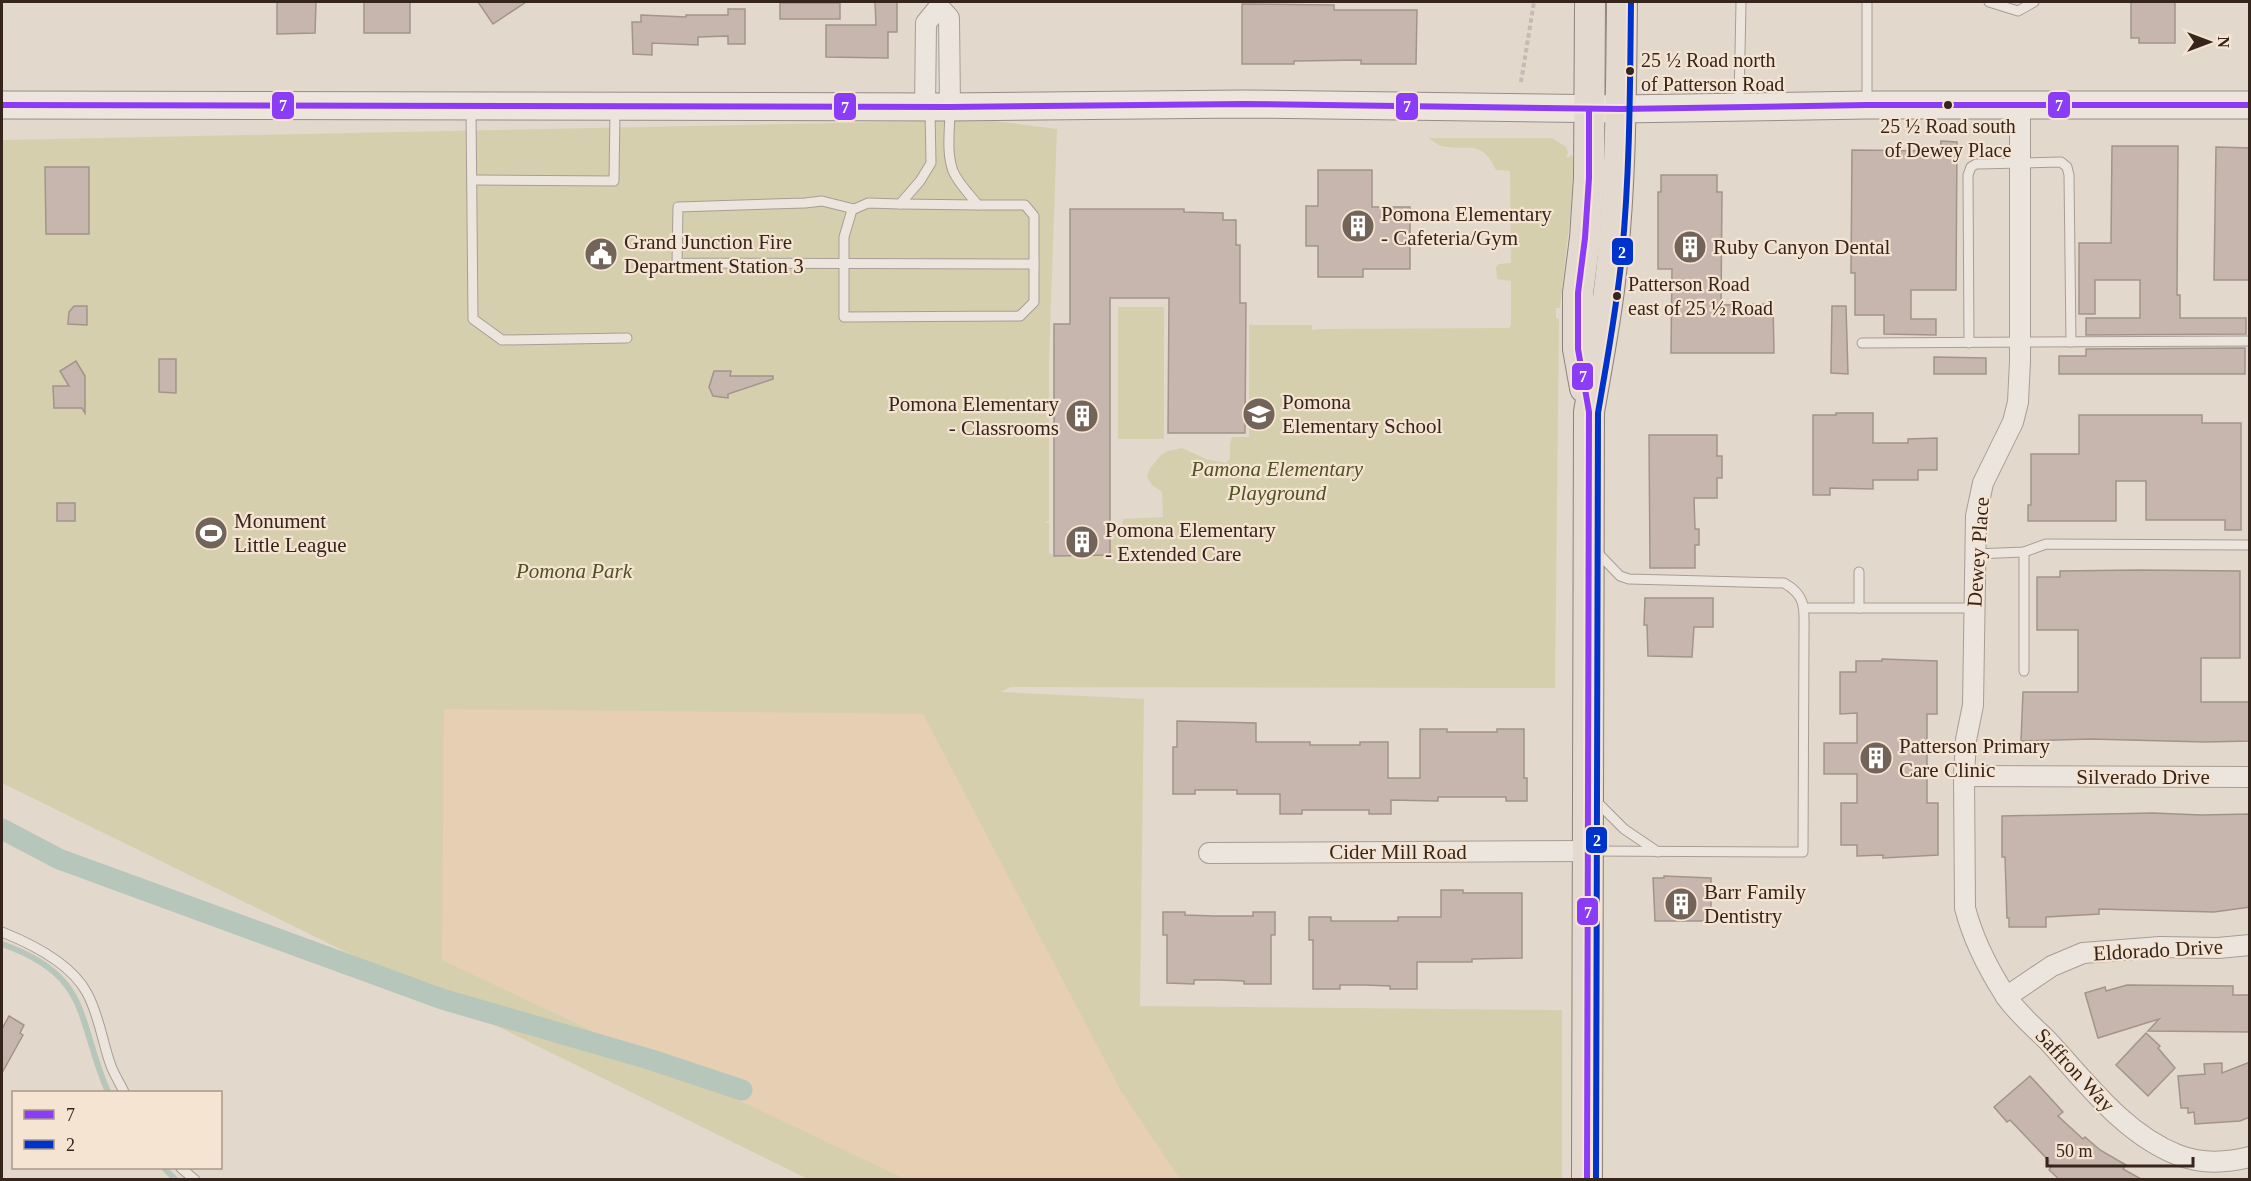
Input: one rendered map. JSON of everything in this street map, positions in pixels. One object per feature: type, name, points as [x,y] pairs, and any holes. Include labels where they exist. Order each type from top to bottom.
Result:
[{"type":"main road","points":[[1589,412],[1578,349],[1578,293],[1589,178],[1590,2]]},
{"type":"main road","points":[[1587,1179],[1589,412],[1609,291],[1616,208],[1621,109],[1622,2]]},
{"type":"street","points":[[935,107],[926,23],[939,4]]},
{"type":"street","points":[[2,105],[935,107],[1244,104],[1621,109],[1867,105],[2250,105]]},
{"type":"street","name":"Dewey Place","points":[[2006,997],[1981,954],[1965,908],[1964,776],[1966,740],[1973,705],[1978,498],[2013,422],[2018,402],[2020,105]]},
{"type":"street","name":"Silverado Drive","points":[[1964,776],[2250,777]]},
{"type":"street","name":"Cider Mill Road","points":[[1209,853],[1587,851]]},
{"type":"street","name":"Eldorado Drive","points":[[2006,997],[2052,966],[2083,953],[2160,947],[2218,948],[2250,945]]},
{"type":"street","name":"Saffron Way","points":[[2006,997],[2120,1118],[2151,1141],[2179,1155],[2210,1162],[2250,1157]]},
{"type":"lane","points":[[1739,107],[1741,2]]},
{"type":"lane","points":[[1867,105],[1868,2]]},
{"type":"lane","points":[[1989,2],[2018,11],[2034,2]]},
{"type":"lane","points":[[471,106],[473,319],[502,340],[627,338]]},
{"type":"lane","points":[[472,180],[614,182],[615,107]]},
{"type":"lane","points":[[900,204],[921,181],[931,163],[935,107]]},
{"type":"lane","points":[[935,107],[954,173],[978,205]]},
{"type":"lane","points":[[1969,343],[1968,175],[1971,167],[1976,164],[2061,162],[2067,167],[2069,176],[2071,342]]},
{"type":"lane","points":[[854,209],[822,201],[678,207],[677,263],[1034,264]]},
{"type":"lane","points":[[868,203],[978,205],[1025,205],[1034,216],[1034,302],[1020,316],[844,316],[844,237],[852,210],[868,203]]},
{"type":"lane","points":[[1862,343],[2250,340]]},
{"type":"lane","points":[[1587,542],[1620,576],[1629,579],[1784,583],[1802,598],[1804,608],[1803,852],[1587,851]]},
{"type":"lane","points":[[1975,554],[2024,552],[2046,544],[2250,544]]},
{"type":"lane","points":[[2024,552],[2024,670]]},
{"type":"lane","points":[[1859,572],[1859,608]]},
{"type":"lane","points":[[1804,608],[1974,608]]},
{"type":"lane","points":[[1587,792],[1624,829],[1658,852]]},
{"type":"lane","points":[[2,933],[25,941],[68,969],[87,992],[99,1024],[110,1065],[123,1091]]},
{"type":"lane","points":[[183,1169],[195,1179]]},
{"type":"path","points":[[1521,82],[1534,2]]},
{"type":"green space","name":"Pomona Park","points":[[986,120],[1057,129],[1049,360],[1049,521],[1044,522],[1049,523],[1049,553],[1054,556],[1110,556],[1110,532],[1114,529],[1122,529],[1123,519],[1163,517],[1162,492],[1152,485],[1147,477],[1150,468],[1161,455],[1182,448],[1206,459],[1226,463],[1230,458],[1232,437],[1249,437],[1249,325],[1312,325],[1312,330],[1509,328],[1511,325],[1511,281],[1497,279],[1496,267],[1499,264],[1511,263],[1510,171],[1496,170],[1485,154],[1479,150],[1442,146],[1429,138],[1552,138],[1566,147],[1568,158],[1571,155],[1574,158],[1560,308],[1556,308],[1556,318],[1559,319],[1555,688],[1010,687],[1001,692],[1144,699],[1140,1006],[1562,1010],[1562,1179],[808,1179],[2,783],[2,140]]},
{"type":"green space","name":"Pamona Elementary Playground","points":[[1118,307],[1164,307],[1164,439],[1118,439]]},
{"type":"sand","points":[[444,709],[923,714],[1121,1091],[1180,1179],[905,1179],[442,960]]},
{"type":"building","points":[[277,2],[316,2],[315,33],[277,34]]},
{"type":"building","points":[[364,2],[410,2],[410,33],[364,33]]},
{"type":"building","points":[[478,2],[526,2],[493,24]]},
{"type":"building","points":[[875,2],[897,2],[897,32],[888,32],[888,58],[826,57],[826,25],[876,25]]},
{"type":"building","points":[[2131,2],[2175,2],[2175,43],[2139,43],[2139,38],[2131,38]]},
{"type":"building","points":[[780,3],[840,3],[840,19],[780,19]]},
{"type":"building","points":[[1242,4],[1334,5],[1334,10],[1417,10],[1416,64],[1361,64],[1361,60],[1242,64]]},
{"type":"building","points":[[728,9],[745,9],[745,44],[728,44],[728,36],[698,37],[698,45],[652,43],[652,55],[633,54],[632,22],[641,22],[641,15],[686,17],[686,15],[728,15]]},
{"type":"building","points":[[1941,141],[1957,142],[1956,290],[1911,290],[1911,319],[1936,319],[1936,335],[1884,334],[1884,315],[1855,315],[1855,273],[1851,273],[1852,150],[1940,151]]},
{"type":"building","points":[[2112,146],[2178,146],[2177,295],[2180,295],[2180,318],[2246,318],[2246,334],[2086,335],[2086,318],[2140,318],[2140,280],[2095,280],[2095,314],[2079,314],[2079,243],[2111,243]]},
{"type":"building","points":[[2216,147],[2250,148],[2250,280],[2214,280]]},
{"type":"building","points":[[45,167],[89,167],[89,234],[46,234]]},
{"type":"building","name":"Pomona Elementary - Cafeteria/Gym","points":[[1318,170],[1372,170],[1372,207],[1410,207],[1410,269],[1363,269],[1363,277],[1318,277],[1318,246],[1306,246],[1306,206],[1318,206]]},
{"type":"building","points":[[1661,175],[1717,175],[1717,192],[1722,192],[1721,305],[1773,304],[1774,353],[1671,353],[1672,269],[1658,269],[1658,192],[1661,192]]},
{"type":"building","points":[[1070,209],[1184,209],[1184,212],[1223,213],[1223,220],[1236,220],[1236,245],[1240,245],[1240,303],[1246,303],[1245,433],[1168,433],[1169,298],[1110,298],[1110,555],[1054,556],[1054,324],[1070,324]]},
{"type":"building","points":[[74,306],[87,306],[87,325],[68,324],[69,312]]},
{"type":"building","points":[[1832,306],[1846,306],[1848,374],[1831,373]]},
{"type":"building","points":[[2245,348],[2245,374],[2059,374],[2059,356],[2086,356],[2086,349]]},
{"type":"building","points":[[1934,357],[1986,358],[1986,374],[1934,374]]},
{"type":"building","points":[[159,359],[176,359],[176,393],[159,392]]},
{"type":"building","points":[[76,361],[85,376],[85,413],[82,408],[54,408],[53,386],[69,386],[60,371]]},
{"type":"building","points":[[714,371],[731,371],[730,376],[773,376],[773,379],[728,394],[728,398],[713,396],[709,387]]},
{"type":"building","points":[[1836,413],[1873,413],[1873,443],[1908,443],[1908,439],[1937,438],[1937,470],[1918,470],[1918,480],[1873,480],[1873,489],[1830,488],[1830,495],[1813,495],[1813,415],[1836,415]]},
{"type":"building","points":[[2079,415],[2202,415],[2202,423],[2241,423],[2241,530],[2225,530],[2225,520],[2146,520],[2146,481],[2116,481],[2116,521],[2028,521],[2028,505],[2031,505],[2031,454],[2079,454]]},
{"type":"building","points":[[1649,435],[1717,435],[1717,456],[1722,456],[1722,478],[1717,478],[1717,498],[1694,498],[1695,529],[1699,529],[1699,545],[1695,545],[1695,568],[1650,568]]},
{"type":"building","points":[[57,503],[75,503],[75,521],[57,521]]},
{"type":"building","points":[[2060,571],[2240,571],[2240,658],[2201,658],[2201,702],[2250,702],[2250,741],[2090,739],[2021,741],[2023,692],[2078,692],[2078,630],[2037,630],[2037,577],[2060,577]]},
{"type":"building","points":[[1645,598],[1713,598],[1713,627],[1694,627],[1692,657],[1648,656],[1647,625],[1644,625]]},
{"type":"building","name":"Patterson Primary Care Clinic","points":[[1882,659],[1937,661],[1937,714],[1927,714],[1927,803],[1938,803],[1938,855],[1883,858],[1883,855],[1857,856],[1857,845],[1841,845],[1841,803],[1857,803],[1857,774],[1824,774],[1824,743],[1857,743],[1857,713],[1840,714],[1840,672],[1856,672],[1856,661],[1882,661]]},
{"type":"building","points":[[1177,721],[1256,723],[1256,742],[1360,745],[1360,742],[1388,742],[1388,778],[1420,778],[1420,729],[1447,729],[1447,732],[1497,732],[1497,729],[1524,729],[1524,778],[1527,778],[1527,801],[1506,801],[1506,797],[1438,797],[1438,801],[1391,800],[1391,814],[1369,814],[1369,810],[1302,810],[1302,814],[1280,814],[1280,794],[1237,794],[1237,790],[1195,790],[1195,794],[1173,794],[1173,747],[1177,747]]},
{"type":"building","points":[[2250,814],[2250,907],[2214,912],[2099,909],[2099,914],[2046,917],[2046,927],[2009,927],[2005,857],[2002,857],[2002,816]]},
{"type":"building","name":"Barr Family Dentistry","points":[[1664,876],[1711,878],[1711,910],[1706,910],[1706,921],[1655,921],[1653,878],[1664,878]]},
{"type":"building","points":[[1441,890],[1463,890],[1463,893],[1522,893],[1522,958],[1472,959],[1472,962],[1417,962],[1417,989],[1340,985],[1340,989],[1313,989],[1313,940],[1309,940],[1309,917],[1331,917],[1331,921],[1398,921],[1398,917],[1441,917]]},
{"type":"building","points":[[1163,912],[1185,912],[1185,915],[1253,916],[1253,912],[1275,912],[1275,935],[1271,935],[1271,984],[1244,984],[1244,981],[1220,980],[1194,980],[1194,984],[1167,983],[1167,935],[1163,935]]},
{"type":"building","points":[[2127,985],[2233,986],[2233,995],[2250,995],[2250,1032],[2148,1031],[2159,1019],[2098,1038],[2085,993],[2105,987],[2106,991]]},
{"type":"building","points":[[9,1016],[24,1025],[20,1033],[23,1035],[2,1073],[2,1029]]},
{"type":"building","points":[[2146,1033],[2160,1046],[2158,1048],[2175,1068],[2148,1096],[2116,1065]]},
{"type":"building","points":[[2250,1062],[2250,1117],[2240,1121],[2195,1124],[2194,1112],[2188,1113],[2188,1108],[2181,1108],[2178,1076],[2205,1074],[2204,1064],[2222,1063],[2222,1073]]},
{"type":"building","points":[[2030,1076],[2063,1112],[2058,1116],[2083,1139],[2085,1137],[2100,1150],[2126,1165],[2123,1169],[2141,1179],[2059,1179],[2049,1170],[2051,1167],[2049,1161],[2010,1120],[2007,1122],[1994,1107]]},
{"type":"waterway","points":[[2,829],[59,859],[442,999],[652,1060],[742,1090]]},
{"type":"waterway","points":[[2,944],[31,957],[52,970],[67,985],[77,1002],[108,1091]]},
{"type":"waterway","points":[[165,1169],[176,1180]]},
{"type":"transit line","name":"2","points":[[1596,1180],[1598,413],[1612,334],[1625,222],[1631,2]]},
{"type":"transit line","name":"7","points":[[2,105],[950,107],[1244,104],[1621,109],[1867,105],[2250,105]]},
{"type":"transit line","name":"7","points":[[1587,1180],[1589,412],[1578,349],[1578,293],[1589,178],[1589,109]]},
{"type":"place","name":"25 ½ Road north of Patterson Road","points":[[1630,71]]},
{"type":"place","name":"25 ½ Road south of Dewey Place","points":[[1948,105]]},
{"type":"place","name":"Pomona Elementary - Cafeteria/Gym","points":[[1358,226]]},
{"type":"place","name":"Ruby Canyon Dental","points":[[1690,247]]},
{"type":"place","name":"Grand Junction Fire Department Station 3","points":[[601,254]]},
{"type":"place","name":"Patterson Road east of 25 ½ Road","points":[[1617,296]]},
{"type":"place","name":"Pomona Elementary School","points":[[1259,414]]},
{"type":"place","name":"Pomona Elementary - Classrooms","points":[[1082,416]]},
{"type":"place","name":"Monument Little League","points":[[211,533]]},
{"type":"place","name":"Pomona Elementary - Extended Care","points":[[1082,542]]},
{"type":"place","name":"Patterson Primary Care Clinic","points":[[1876,758]]},
{"type":"place","name":"Barr Family Dentistry","points":[[1681,904]]}]
